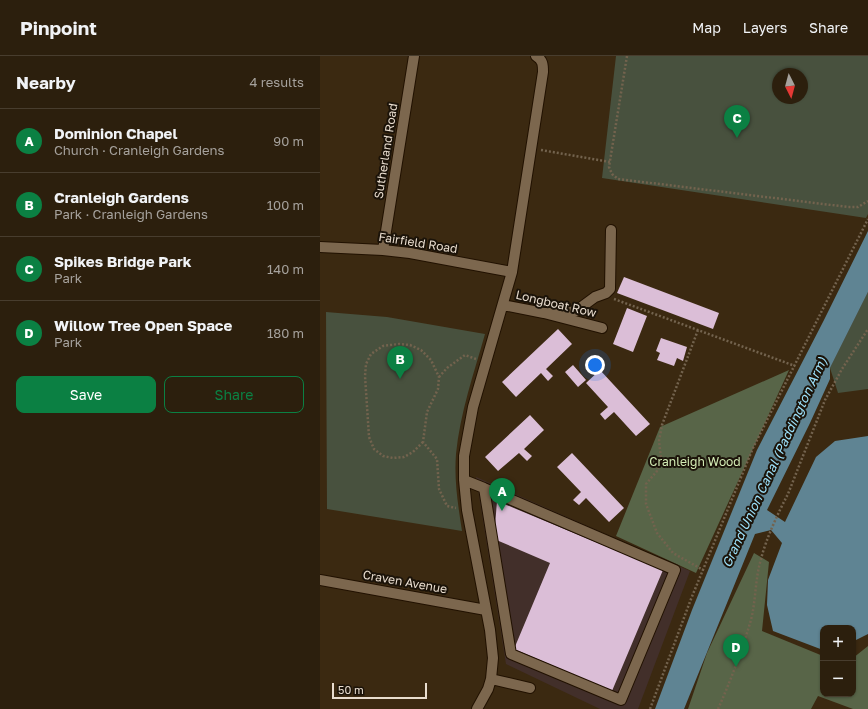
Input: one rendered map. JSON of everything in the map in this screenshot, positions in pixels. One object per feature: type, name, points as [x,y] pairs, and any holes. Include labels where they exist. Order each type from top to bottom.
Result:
[{"type":"street","name":"Sutherland Road","points":[[383,250],[414,56]]},
{"type":"street","points":[[477,709],[491,680],[493,653],[467,510],[464,480],[464,456],[469,426],[512,272],[530,148],[543,72],[542,62],[536,56]]},
{"type":"street","points":[[544,313],[576,311],[595,298],[603,295],[610,288],[611,230]]},
{"type":"street","name":"Fairfield Road","points":[[320,247],[410,253],[512,272]]},
{"type":"street","name":"Longboat Row","points":[[503,305],[544,313],[602,328]]},
{"type":"street","points":[[464,480],[484,488],[676,570],[621,700],[511,654],[484,488]]},
{"type":"street","name":"Craven Avenue","points":[[320,580],[486,610]]},
{"type":"street","points":[[491,680],[530,688]]},
{"type":"path","points":[[627,56],[609,167],[612,174],[618,179],[848,207],[858,207],[867,203]]},
{"type":"path","points":[[530,148],[610,162]]},
{"type":"path","points":[[650,709],[703,570],[753,448],[868,218]]},
{"type":"path","points":[[603,295],[795,366]]},
{"type":"path","points":[[718,709],[735,667],[751,619],[760,560],[825,400],[842,369],[868,329]]},
{"type":"path","points":[[698,330],[662,424],[659,441],[661,458],[657,471],[646,484],[646,504],[657,534],[674,553],[703,570]]},
{"type":"path","points":[[399,344],[410,345],[421,350],[431,360],[439,377],[438,389],[427,412],[422,442],[413,452],[404,457],[393,458],[383,456],[374,449],[369,437],[365,376],[366,364],[370,354],[383,346],[399,344]]},
{"type":"path","points":[[439,377],[447,368],[465,355],[486,362]]},
{"type":"path","points":[[422,442],[437,459],[439,489],[447,506],[467,510]]},
{"type":"shaded area","points":[[476,477],[690,571],[638,709],[600,709],[506,664]]},
{"type":"green space","points":[[616,56],[868,56],[868,214],[866,218],[602,178]]},
{"type":"green space","points":[[868,292],[868,389],[838,393],[830,368]]},
{"type":"green space","points":[[326,312],[387,317],[485,334],[464,408],[456,454],[456,483],[462,531],[327,509]]},
{"type":"green space","name":"Cranleigh Wood","points":[[789,370],[696,573],[616,536],[660,427]]},
{"type":"green space","points":[[754,553],[769,562],[762,631],[820,655],[820,697],[818,696],[811,709],[688,709],[707,653]]},
{"type":"green space","points":[[868,646],[868,709],[853,709],[821,697],[856,697],[856,656]]},
{"type":"water","name":"Grand Union Canal (Paddington Arm)","points":[[868,231],[868,292],[830,368],[830,379],[767,510],[785,522],[816,457],[835,441],[868,436],[868,634],[856,640],[856,625],[820,625],[820,649],[773,631],[767,605],[768,580],[782,543],[771,530],[755,534],[684,709],[655,709],[692,610],[757,450]]},
{"type":"building","points":[[624,277],[719,313],[713,329],[617,293]]},
{"type":"building","points":[[627,308],[647,316],[633,352],[613,344]]},
{"type":"building","points":[[558,329],[572,344],[546,369],[553,376],[548,381],[541,373],[516,397],[502,382]]},
{"type":"building","points":[[661,338],[687,347],[683,361],[677,358],[674,366],[657,360],[660,353],[656,351]]},
{"type":"building","points":[[573,365],[586,380],[578,387],[565,372]]},
{"type":"building","points":[[600,370],[650,424],[636,436],[614,412],[605,420],[600,414],[608,407],[586,383]]},
{"type":"building","points":[[530,415],[544,430],[524,449],[532,456],[527,461],[519,453],[498,471],[485,457]]},
{"type":"building","points":[[572,453],[624,508],[609,522],[586,498],[579,505],[573,500],[581,492],[557,467]]},
{"type":"building","points":[[497,501],[663,570],[612,691],[514,649],[550,563],[494,539]]},
{"type":"place","name":"Spikes Bridge Park","points":[[737,138]]},
{"type":"place","name":"Cranleigh Gardens","points":[[400,379]]},
{"type":"place","name":"Dominion Chapel","points":[[502,511]]},
{"type":"place","name":"Willow Tree Open Space","points":[[736,667]]}]
